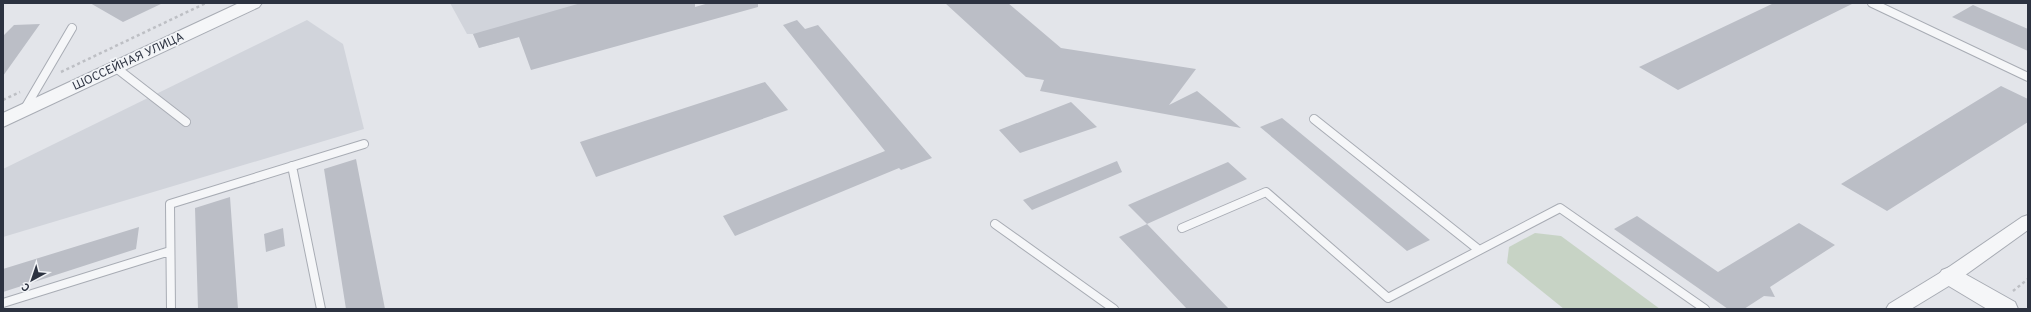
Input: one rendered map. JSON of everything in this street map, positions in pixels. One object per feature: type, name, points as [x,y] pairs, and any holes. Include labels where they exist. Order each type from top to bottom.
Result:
[{"type":"street","name":"ШОССЕЙНАЯ УЛИЦА","points":[[3,121],[253,3]]},
{"type":"street","points":[[1896,309],[1950,276],[2028,221]]},
{"type":"street","points":[[1950,276],[2006,309]]},
{"type":"lane","points":[[1872,3],[2028,77]]},
{"type":"lane","points":[[23,111],[72,28]]},
{"type":"lane","points":[[115,67],[186,122]]},
{"type":"lane","points":[[1314,119],[1479,250]]},
{"type":"lane","points":[[170,309],[170,204],[364,144]]},
{"type":"lane","points":[[292,166],[321,309]]},
{"type":"lane","points":[[1182,228],[1266,192],[1388,298],[1560,208],[1705,309]]},
{"type":"lane","points":[[994,224],[1114,309]]},
{"type":"lane","points":[[3,303],[170,251]]},
{"type":"path","points":[[55,75],[206,3]]},
{"type":"path","points":[[3,100],[22,90]]},
{"type":"shaded area","points":[[450,3],[643,3],[479,48],[473,34],[467,34]]},
{"type":"shaded area","points":[[307,20],[343,44],[364,129],[3,237],[3,169]]},
{"type":"green space","points":[[1535,233],[1561,236],[1660,309],[1564,309],[1507,263],[1509,247]]},
{"type":"building","points":[[90,3],[163,3],[123,22]]},
{"type":"building","points":[[581,3],[695,3],[695,7],[709,3],[758,3],[758,7],[531,70],[519,37],[479,48],[473,34]]},
{"type":"building","points":[[945,3],[1008,3],[1061,48],[1196,69],[1169,105],[1197,91],[1241,128],[1040,91],[1044,80],[1026,77]]},
{"type":"building","points":[[1774,3],[1854,3],[1678,90],[1639,67]]},
{"type":"building","points":[[1973,5],[2028,29],[2028,51],[1952,17]]},
{"type":"building","points":[[797,20],[805,29],[818,25],[932,158],[901,170],[899,168],[735,236],[723,216],[885,151],[783,25]]},
{"type":"building","points":[[40,24],[3,76],[3,36],[14,25]]},
{"type":"building","points":[[765,82],[788,110],[596,177],[580,142]]},
{"type":"building","points":[[2001,86],[2028,99],[2028,122],[1887,211],[1841,184]]},
{"type":"building","points":[[1071,102],[1097,127],[1020,153],[999,130]]},
{"type":"building","points":[[1282,118],[1430,240],[1407,251],[1260,127]]},
{"type":"building","points":[[356,159],[385,309],[346,309],[324,169]]},
{"type":"building","points":[[1117,161],[1122,172],[1032,210],[1023,200]]},
{"type":"building","points":[[1228,162],[1247,179],[1147,224],[1128,205]]},
{"type":"building","points":[[230,197],[238,309],[198,309],[195,208]]},
{"type":"building","points":[[1637,216],[1718,272],[1799,223],[1835,245],[1770,287],[1775,297],[1764,296],[1744,309],[1728,309],[1614,229]]},
{"type":"building","points":[[1147,224],[1229,309],[1187,309],[1119,237]]},
{"type":"building","points":[[139,227],[136,249],[3,292],[3,269]]},
{"type":"building","points":[[283,228],[285,246],[266,252],[264,234]]}]
